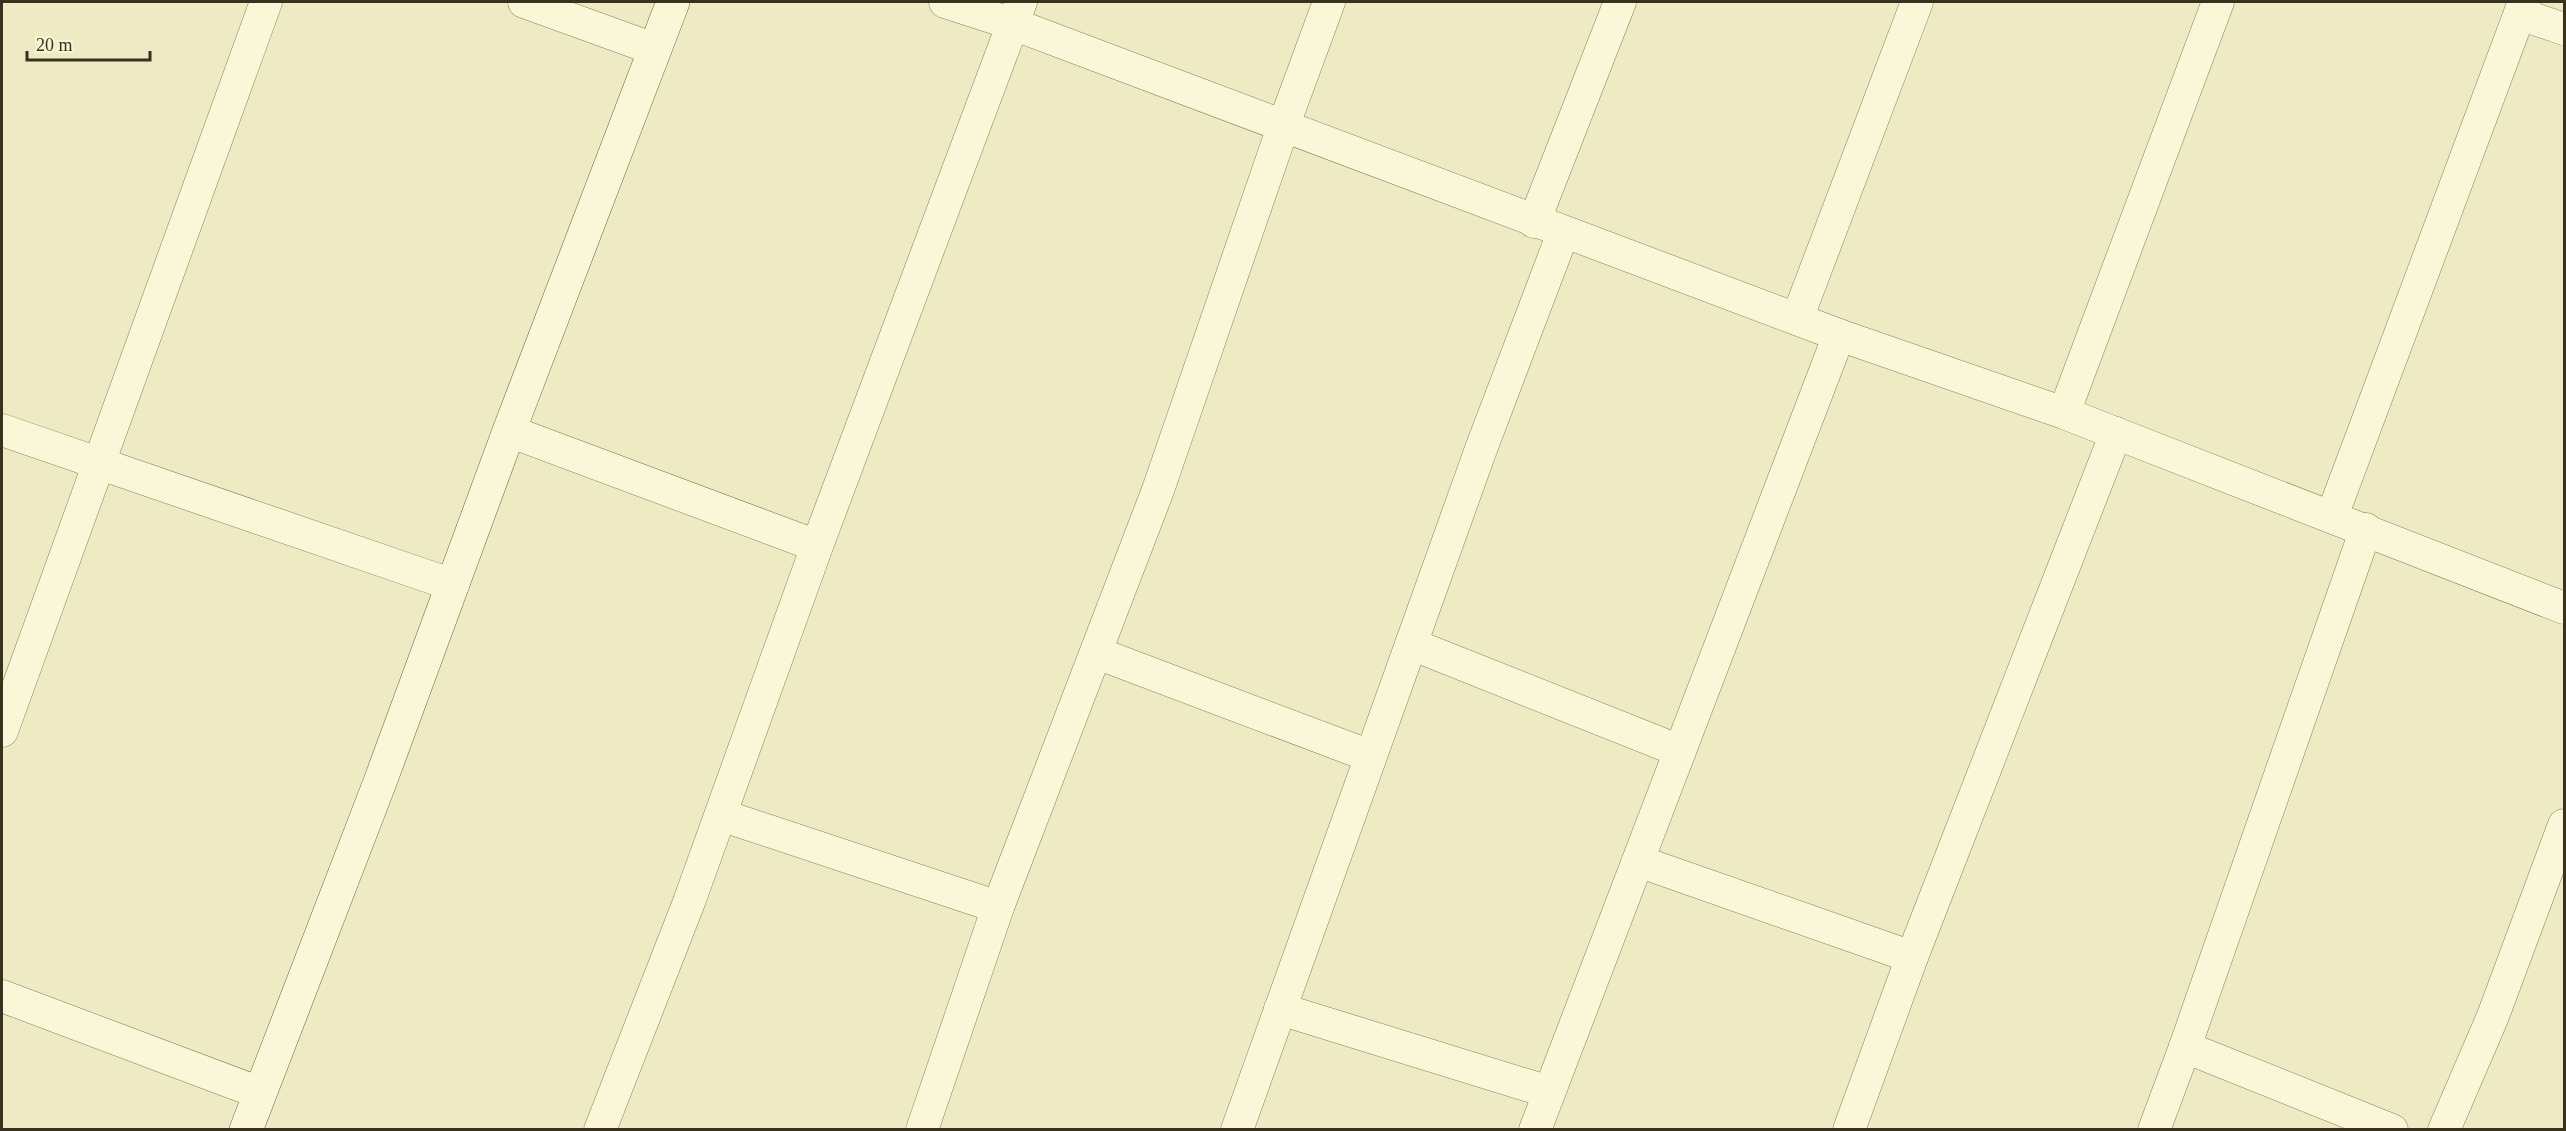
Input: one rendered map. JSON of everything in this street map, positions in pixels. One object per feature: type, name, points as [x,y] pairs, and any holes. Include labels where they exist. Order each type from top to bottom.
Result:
[{"type":"street","points":[[2,730],[266,2]]},
{"type":"street","points":[[524,2],[654,49]]},
{"type":"street","points":[[246,1130],[380,782],[509,431],[673,2]]},
{"type":"street","points":[[945,2],[1017,13],[1282,127],[1839,335],[2064,412],[2565,608]]},
{"type":"street","points":[[922,1130],[998,907],[1158,490],[1282,127],[1329,2]]},
{"type":"street","points":[[1534,222],[1620,2]]},
{"type":"street","points":[[1797,319],[1917,2]]},
{"type":"street","points":[[2064,412],[2218,2]]},
{"type":"street","points":[[2332,516],[2522,8],[2565,30]]},
{"type":"street","points":[[600,1130],[689,902],[817,546],[1017,13]]},
{"type":"street","points":[[1237,1130],[1370,756],[1563,232]]},
{"type":"street","points":[[1535,1130],[1839,335]]},
{"type":"street","points":[[2,430],[453,585]]},
{"type":"street","points":[[509,431],[817,546]]},
{"type":"street","points":[[1849,1130],[1912,957],[2116,433]]},
{"type":"street","points":[[2154,1130],[2366,529]]},
{"type":"street","points":[[1411,644],[1680,751]]},
{"type":"street","points":[[1097,653],[1370,756]]},
{"type":"street","points":[[721,815],[998,907]]},
{"type":"street","points":[[2444,1130],[2493,1017],[2565,825]]},
{"type":"street","points":[[1638,861],[1912,957]]},
{"type":"street","points":[[2,996],[260,1093]]},
{"type":"street","points":[[1280,1009],[1550,1092]]},
{"type":"street","points":[[2185,1047],[2392,1130]]}]
